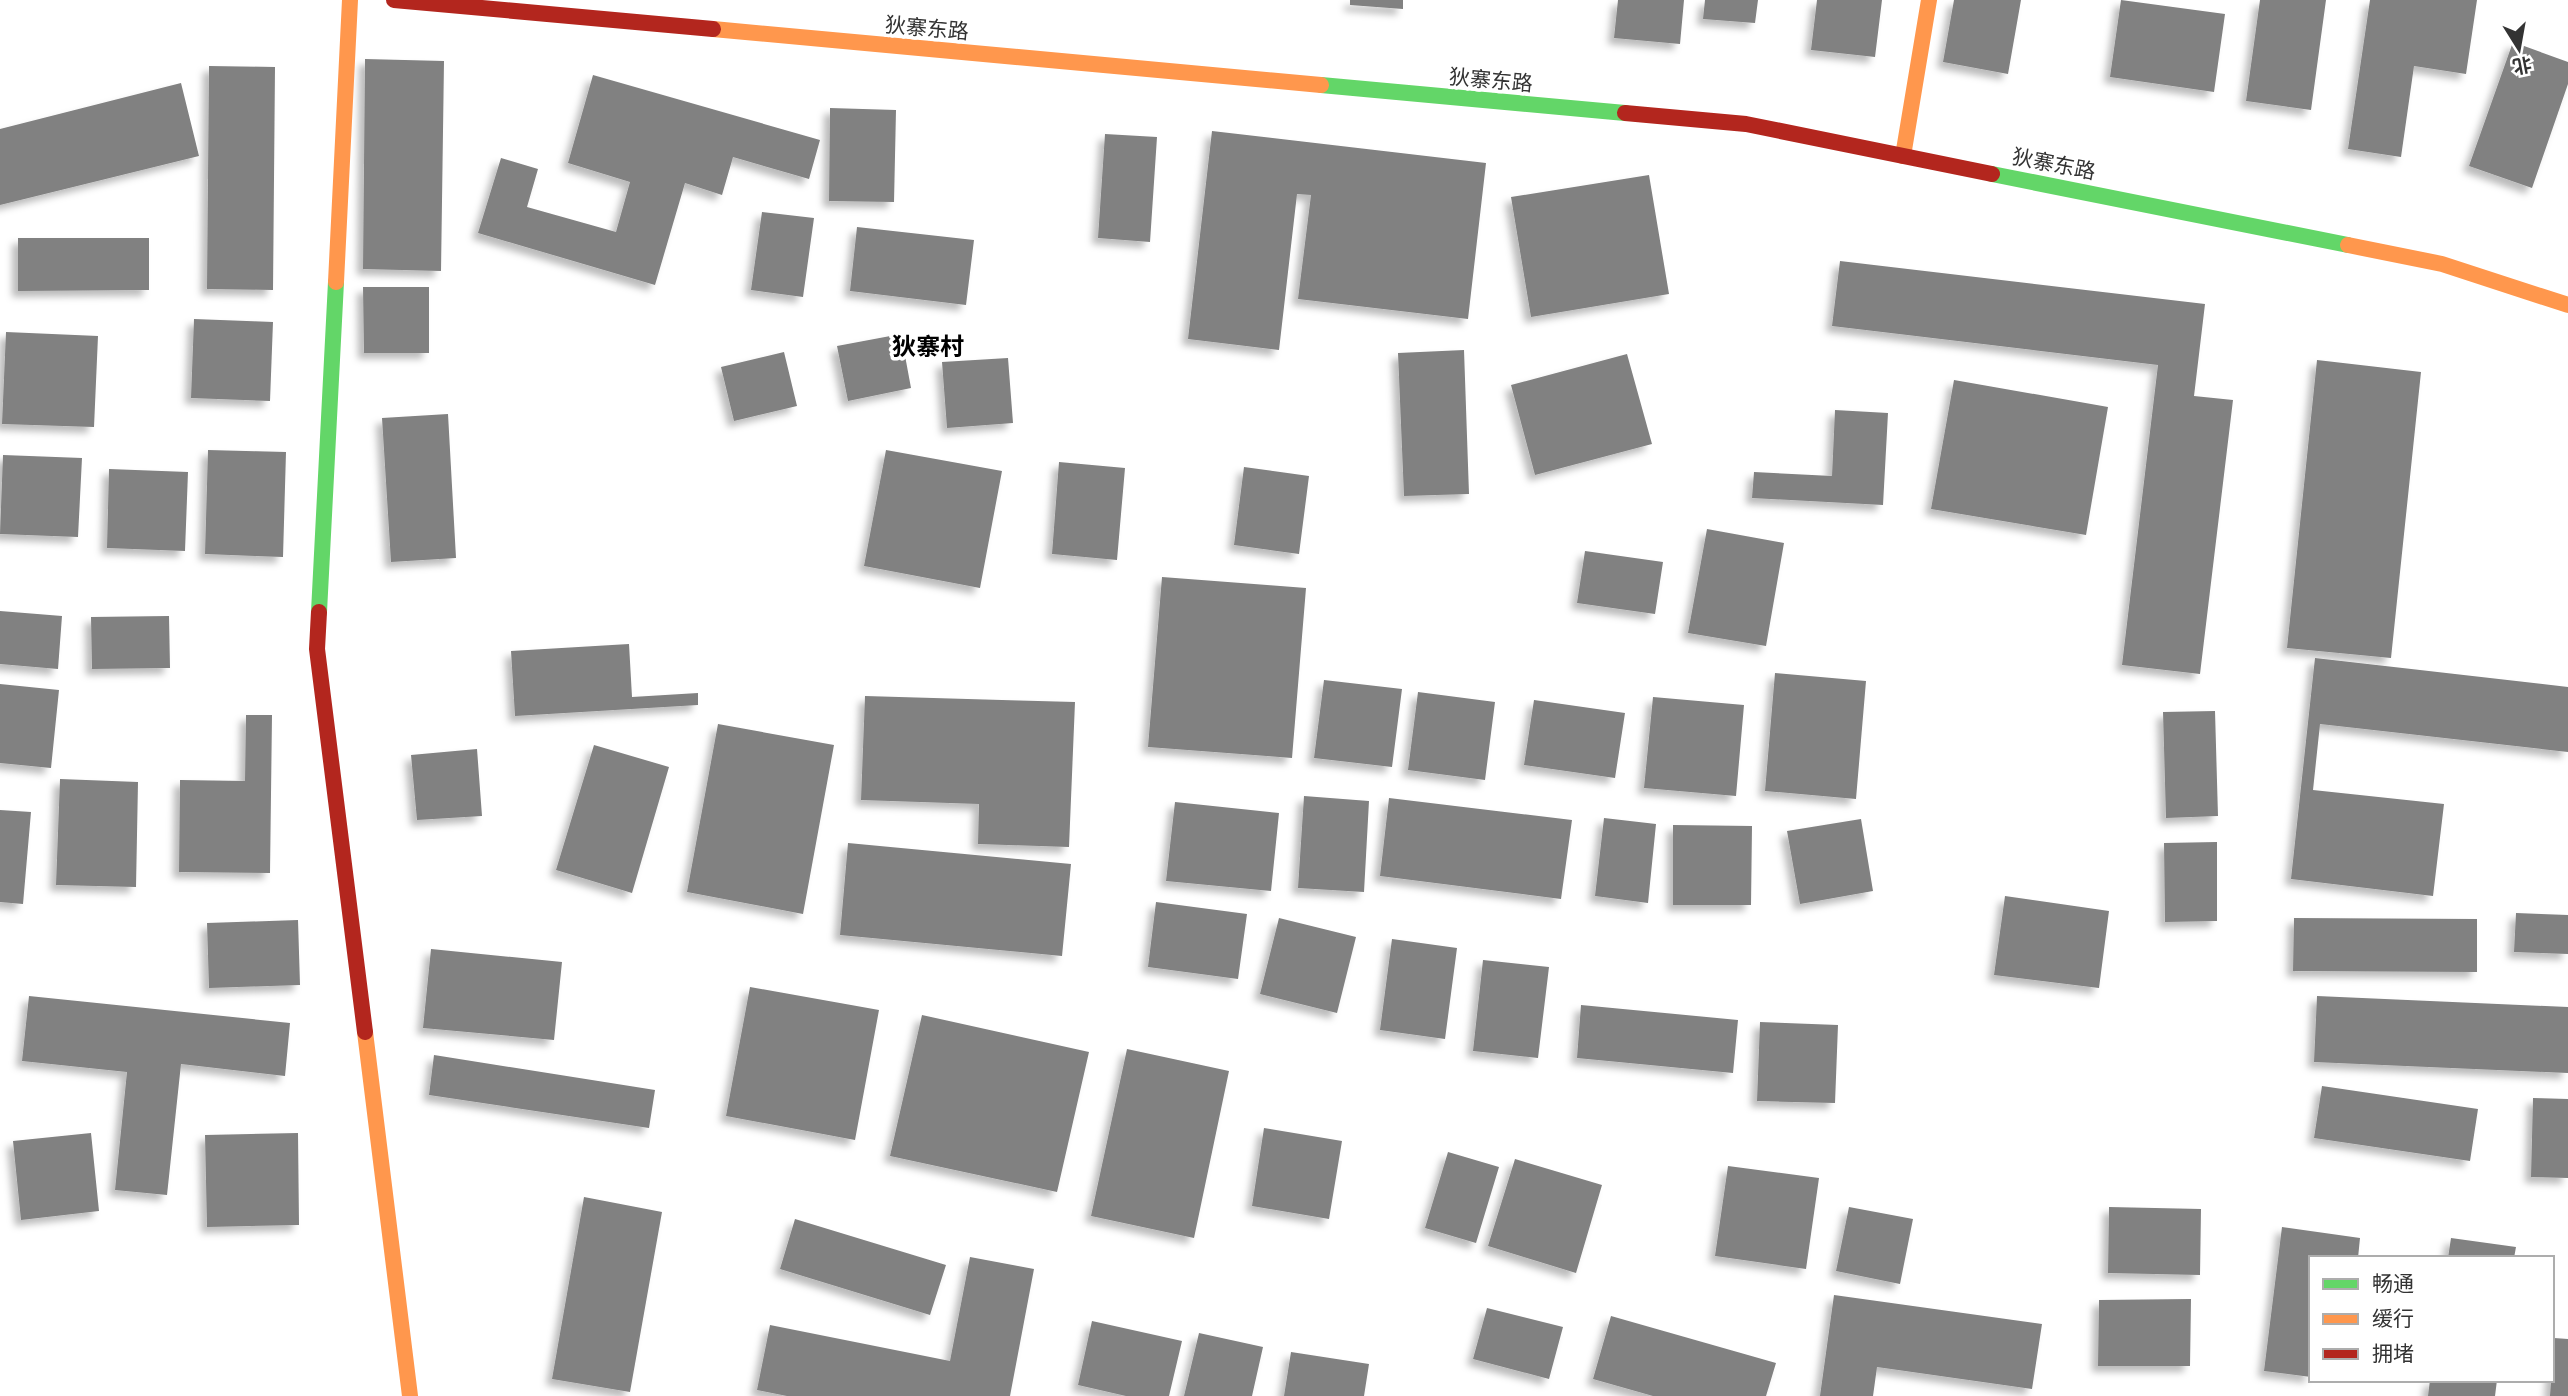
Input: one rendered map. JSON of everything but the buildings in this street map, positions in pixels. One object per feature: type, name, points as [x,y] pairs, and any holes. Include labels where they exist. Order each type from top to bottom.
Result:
[{"type":"street","points":[[350,0],[317,649],[410,1396]]},
{"type":"street","name":"狄寨东路","points":[[394,0],[1746,124],[2442,264],[2568,305]]},
{"type":"street","points":[[1903,156],[1929,0]]},
{"type":"traffic: fast","points":[[1321,85],[1625,113]]},
{"type":"traffic: fast","points":[[1992,174],[2348,245]]},
{"type":"traffic: fast","points":[[319,612],[336,282]]},
{"type":"traffic: slow","points":[[336,282],[350,0]]},
{"type":"traffic: slow","points":[[1903,156],[1929,0]]},
{"type":"traffic: slow","points":[[713,29],[1321,85]]},
{"type":"traffic: slow","points":[[2348,245],[2442,264],[2568,305]]},
{"type":"traffic: slow","points":[[365,1032],[410,1396]]},
{"type":"traffic: jam","points":[[394,0],[713,29]]},
{"type":"traffic: jam","points":[[1625,113],[1746,124],[1992,174]]},
{"type":"traffic: jam","points":[[319,612],[317,649],[365,1032]]},
{"type":"district","name":"狄寨村","points":[[928,346]]}]
